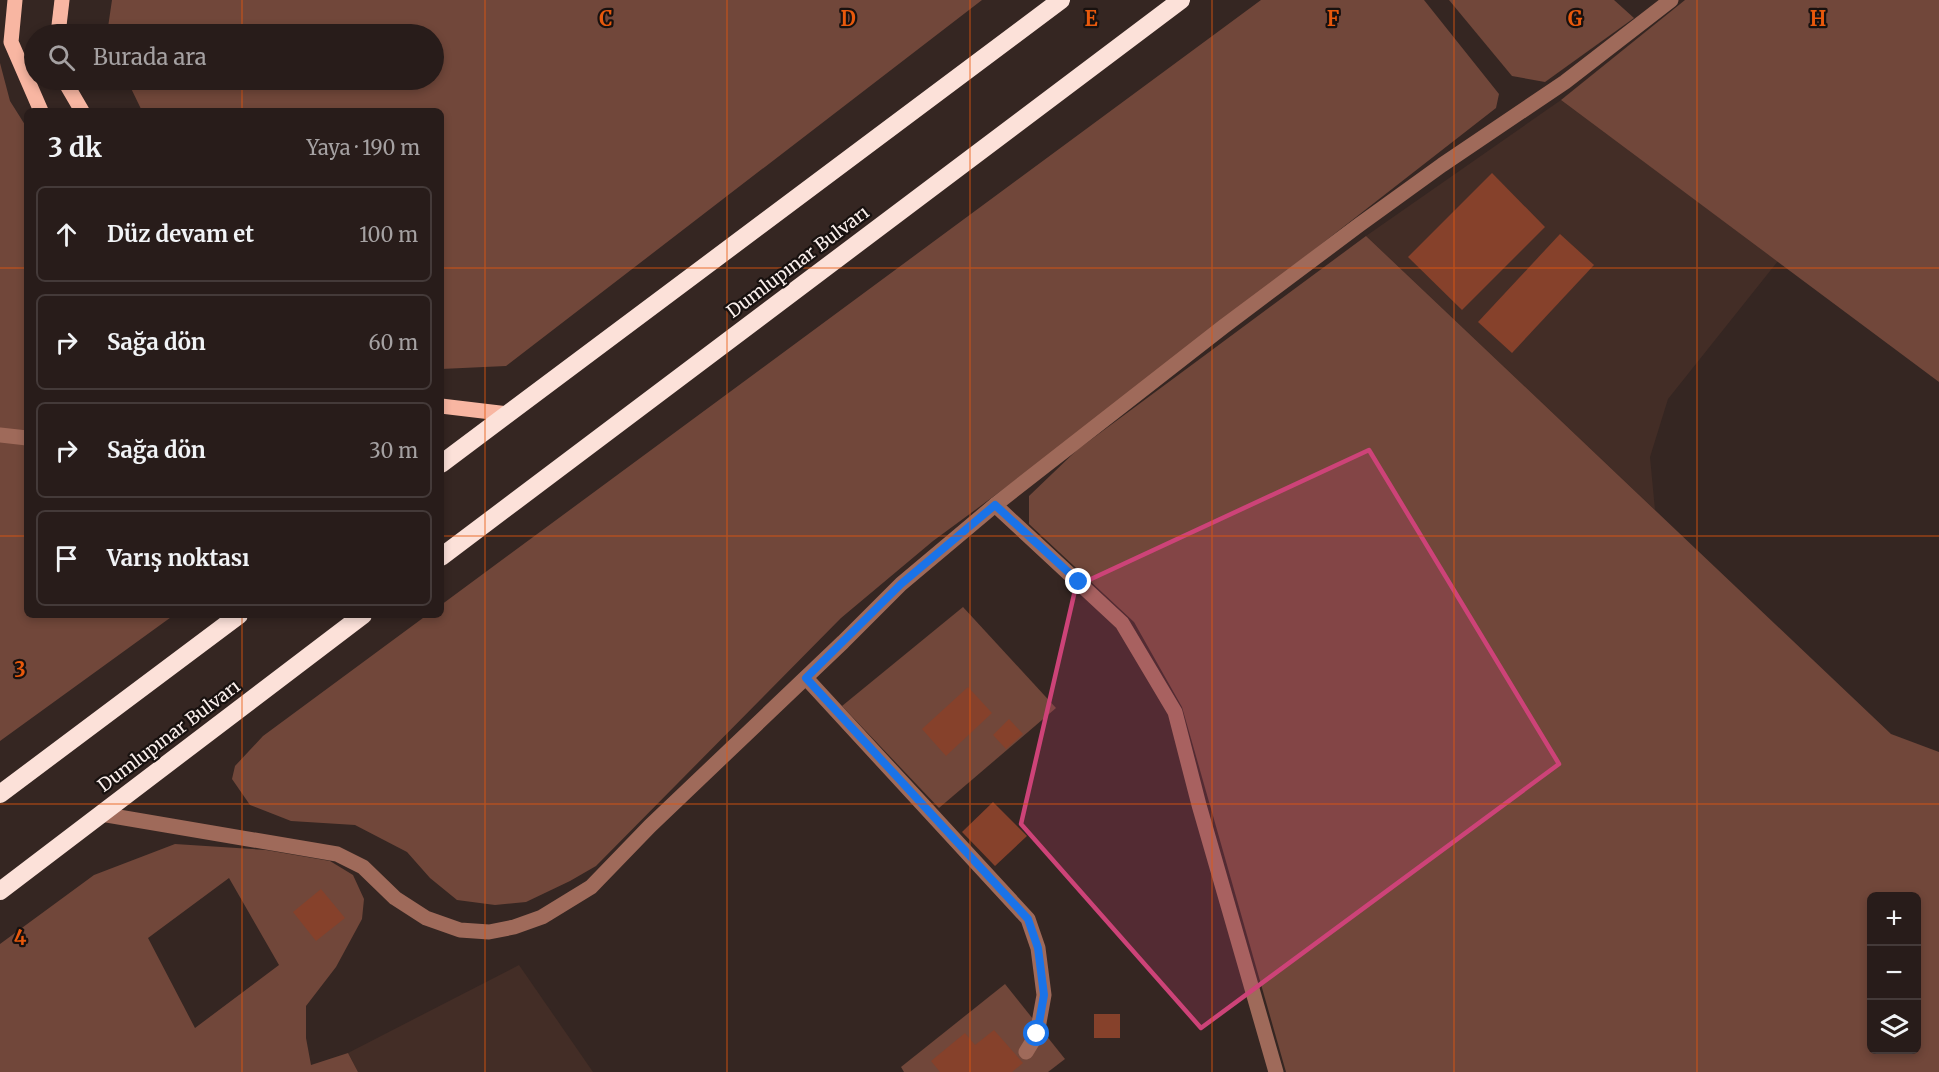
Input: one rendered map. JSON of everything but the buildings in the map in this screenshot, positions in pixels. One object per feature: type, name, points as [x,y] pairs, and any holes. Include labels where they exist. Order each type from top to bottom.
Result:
[{"type":"highway","points":[[444,462],[1061,0]]},
{"type":"highway","name":"Dumlupınar Bulvarı","points":[[444,555],[1181,0]]},
{"type":"highway","points":[[0,794],[235,618]]},
{"type":"highway","name":"Dumlupınar Bulvarı","points":[[0,891],[359,618]]},
{"type":"main road","points":[[15,0],[11,42],[24,72]]},
{"type":"main road","points":[[59,24],[62,0]]},
{"type":"main road","points":[[32,90],[40,108]]},
{"type":"main road","points":[[70,90],[80,108]]},
{"type":"main road","points":[[444,406],[508,414]]},
{"type":"street","points":[[100,814],[337,854],[363,867],[395,898],[426,918],[460,930],[489,932],[514,927],[542,917],[591,887],[650,826],[901,584],[995,505],[1223,327],[1350,232],[1442,165],[1565,82],[1671,0]]},
{"type":"street","points":[[0,435],[24,438]]},
{"type":"street","points":[[995,505],[1122,623],[1175,712],[1276,1072]]},
{"type":"street","points":[[806,678],[1028,919],[1038,948],[1044,995],[1037,1034],[1026,1052]]},
{"type":"highlighted area","points":[[1369,450],[1559,764],[1201,1028],[1021,824],[1076,586]]},
{"type":"shaded area","points":[[112,0],[982,0],[506,366],[444,369],[444,108],[141,108],[132,90],[444,90],[444,24],[108,24]]},
{"type":"shaded area","points":[[1261,0],[1424,0],[1499,94],[1496,108],[1066,443],[933,541],[841,618],[596,866],[526,902],[495,905],[457,900],[430,878],[407,852],[355,825],[291,821],[250,805],[232,779],[235,766],[263,736],[423,618],[444,618],[444,603]]},
{"type":"shaded area","points":[[1449,0],[1614,0],[1634,18],[1545,82],[1512,76]]},
{"type":"shaded area","points":[[1685,0],[1939,0],[1939,382],[1561,100]]},
{"type":"shaded area","points":[[0,63],[10,101],[24,123],[24,618],[170,618],[0,741]]},
{"type":"shaded area","points":[[1561,100],[1778,261],[1668,399],[1650,457],[1655,510],[1366,236]]},
{"type":"shaded area","points":[[1366,236],[1891,734],[1939,752],[1939,1072],[1286,1072],[1182,707],[1134,622],[1029,524],[1029,496],[1077,450]]},
{"type":"shaded area","points":[[963,607],[1056,708],[939,808],[842,706]]},
{"type":"shaded area","points":[[175,844],[266,850],[330,861],[353,875],[364,899],[362,919],[336,967],[306,1006],[306,1038],[311,1065],[348,1053],[358,1072],[0,1072],[0,944],[94,875]],"holes":[[[229,878],[279,965],[195,1028],[148,938]]]},
{"type":"shaded area","points":[[519,965],[593,1072],[358,1072],[348,1053]]},
{"type":"shaded area","points":[[1005,984],[1065,1059],[1048,1072],[904,1072],[901,1067]]},
{"type":"route","points":[[1037,1034],[1044,995],[1038,948],[1028,919],[806,678],[901,584],[995,505],[1079,582]]}]
